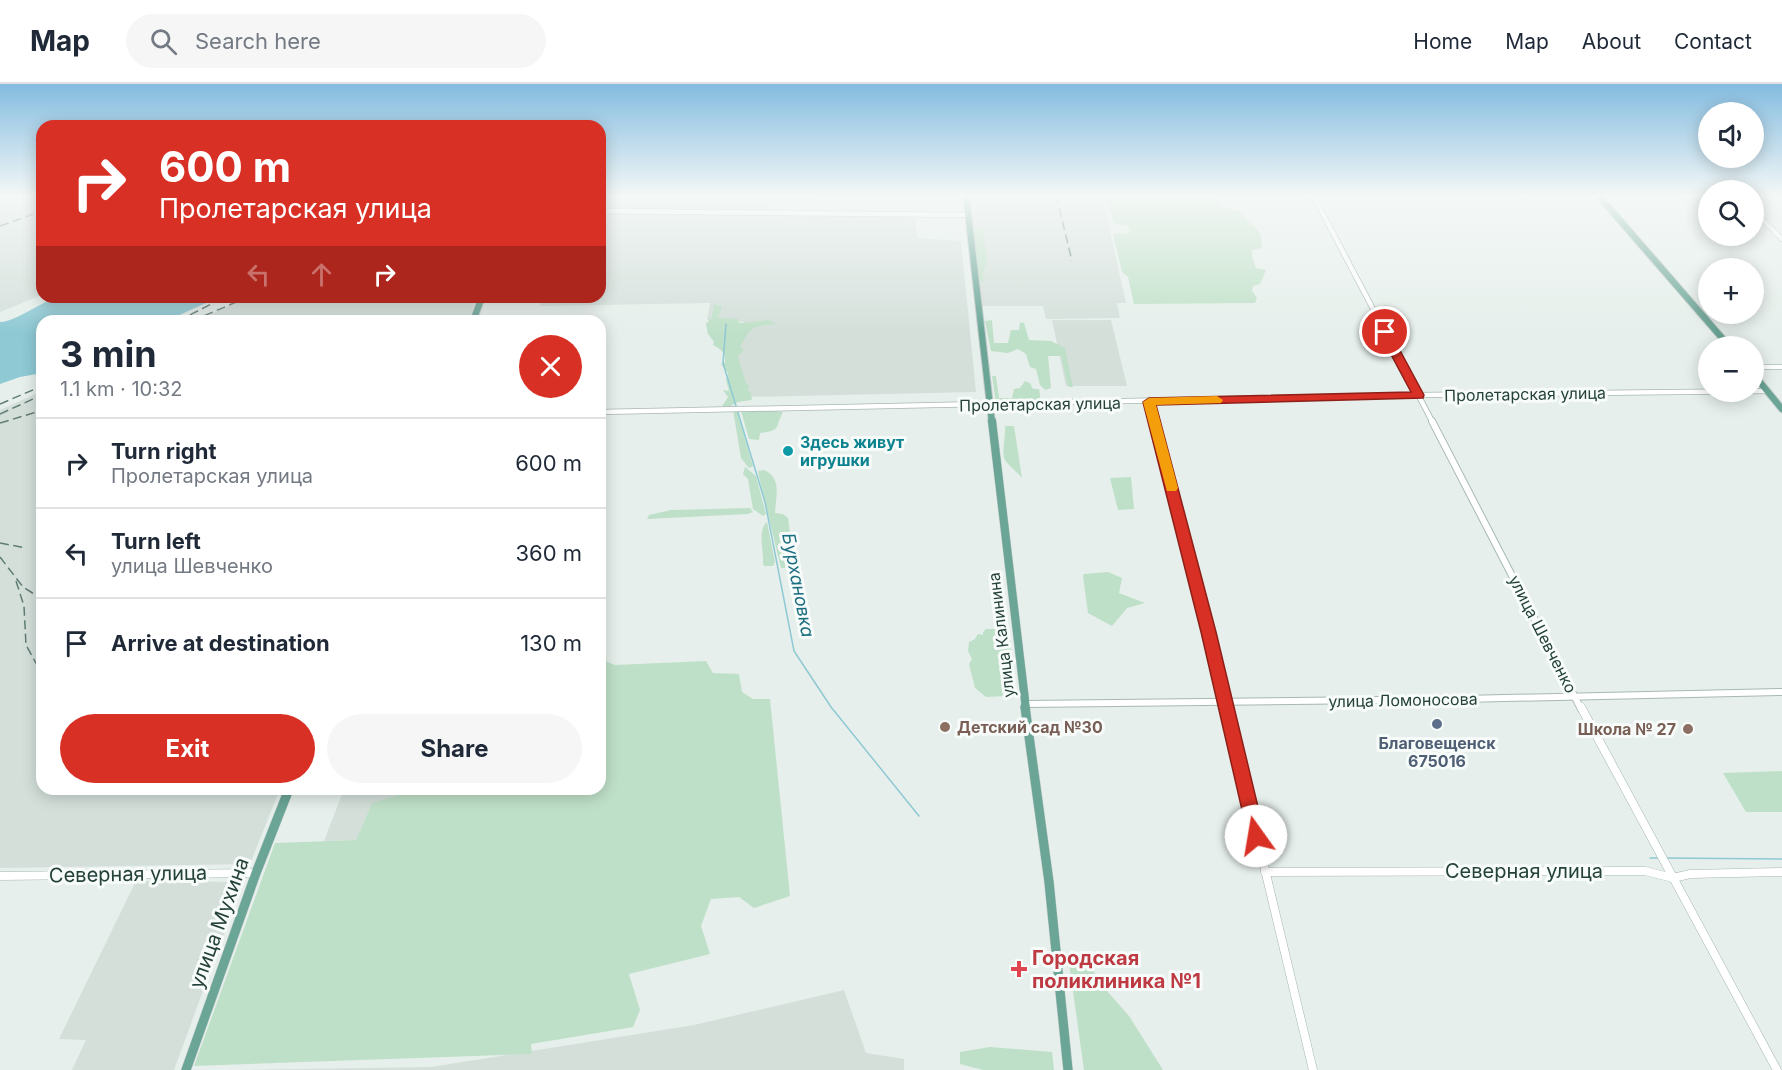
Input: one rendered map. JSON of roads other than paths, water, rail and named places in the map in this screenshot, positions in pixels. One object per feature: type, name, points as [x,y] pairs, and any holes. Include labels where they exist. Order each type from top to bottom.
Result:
[{"type":"main road","name":"улица Калинина","points":[[972,241],[1024,704],[1042,824],[1068,1070]]},
{"type":"main road","points":[[1638,241],[1720,336]]},
{"type":"main road","points":[[1764,387],[1782,409]]},
{"type":"main road","name":"улица Мухина","points":[[186,1070],[256,873],[287,795]]},
{"type":"street","name":"улица Шевченко","points":[[1337,241],[1524,595],[1575,697],[1777,1070]]},
{"type":"street","points":[[1764,367],[1782,367]]},
{"type":"street","name":"Пролетарская улица","points":[[606,412],[1419,395],[1767,391]]},
{"type":"street","points":[[1149,402],[1225,702],[1312,1070]]},
{"type":"street","name":"улица Ломоносова","points":[[1024,704],[1782,692]]},
{"type":"street","name":"Северная улица","points":[[1265,872],[1645,871],[1673,878],[1690,874],[1782,872]]},
{"type":"street","name":"Северная улица","points":[[0,876],[256,873]]},
{"type":"water","points":[[44,303],[206,303],[179,315],[36,315],[36,374],[0,384],[0,322],[19,316]]},
{"type":"waterway","name":"Бурхановка","points":[[726,324],[723,363],[765,502],[794,651],[831,707],[919,816]]},
{"type":"waterway","points":[[1650,858],[1658,858]]},
{"type":"waterway","points":[[1666,858],[1782,859]]},
{"type":"railway","points":[[1067,241],[1072,261]]},
{"type":"railway","points":[[190,315],[213,303]]},
{"type":"railway","points":[[206,315],[234,303]]},
{"type":"railway","points":[[0,404],[36,389]]},
{"type":"railway","points":[[0,414],[36,398]]},
{"type":"railway","points":[[0,423],[36,412]]},
{"type":"railway","points":[[0,543],[26,548]]},
{"type":"railway","points":[[0,557],[23,587],[36,595]]},
{"type":"railway","points":[[16,581],[24,606],[26,645],[36,663]]},
{"type":"place","name":"Здесь живут игрушки","points":[[788,451]]},
{"type":"place","name":"Благовещенск 675016","points":[[1437,724]]},
{"type":"place","name":"Детский сад №30","points":[[945,727]]},
{"type":"place","name":"Школа № 27","points":[[1688,729]]},
{"type":"place","name":"Городская поликлиника №1","points":[[1019,969]]}]
